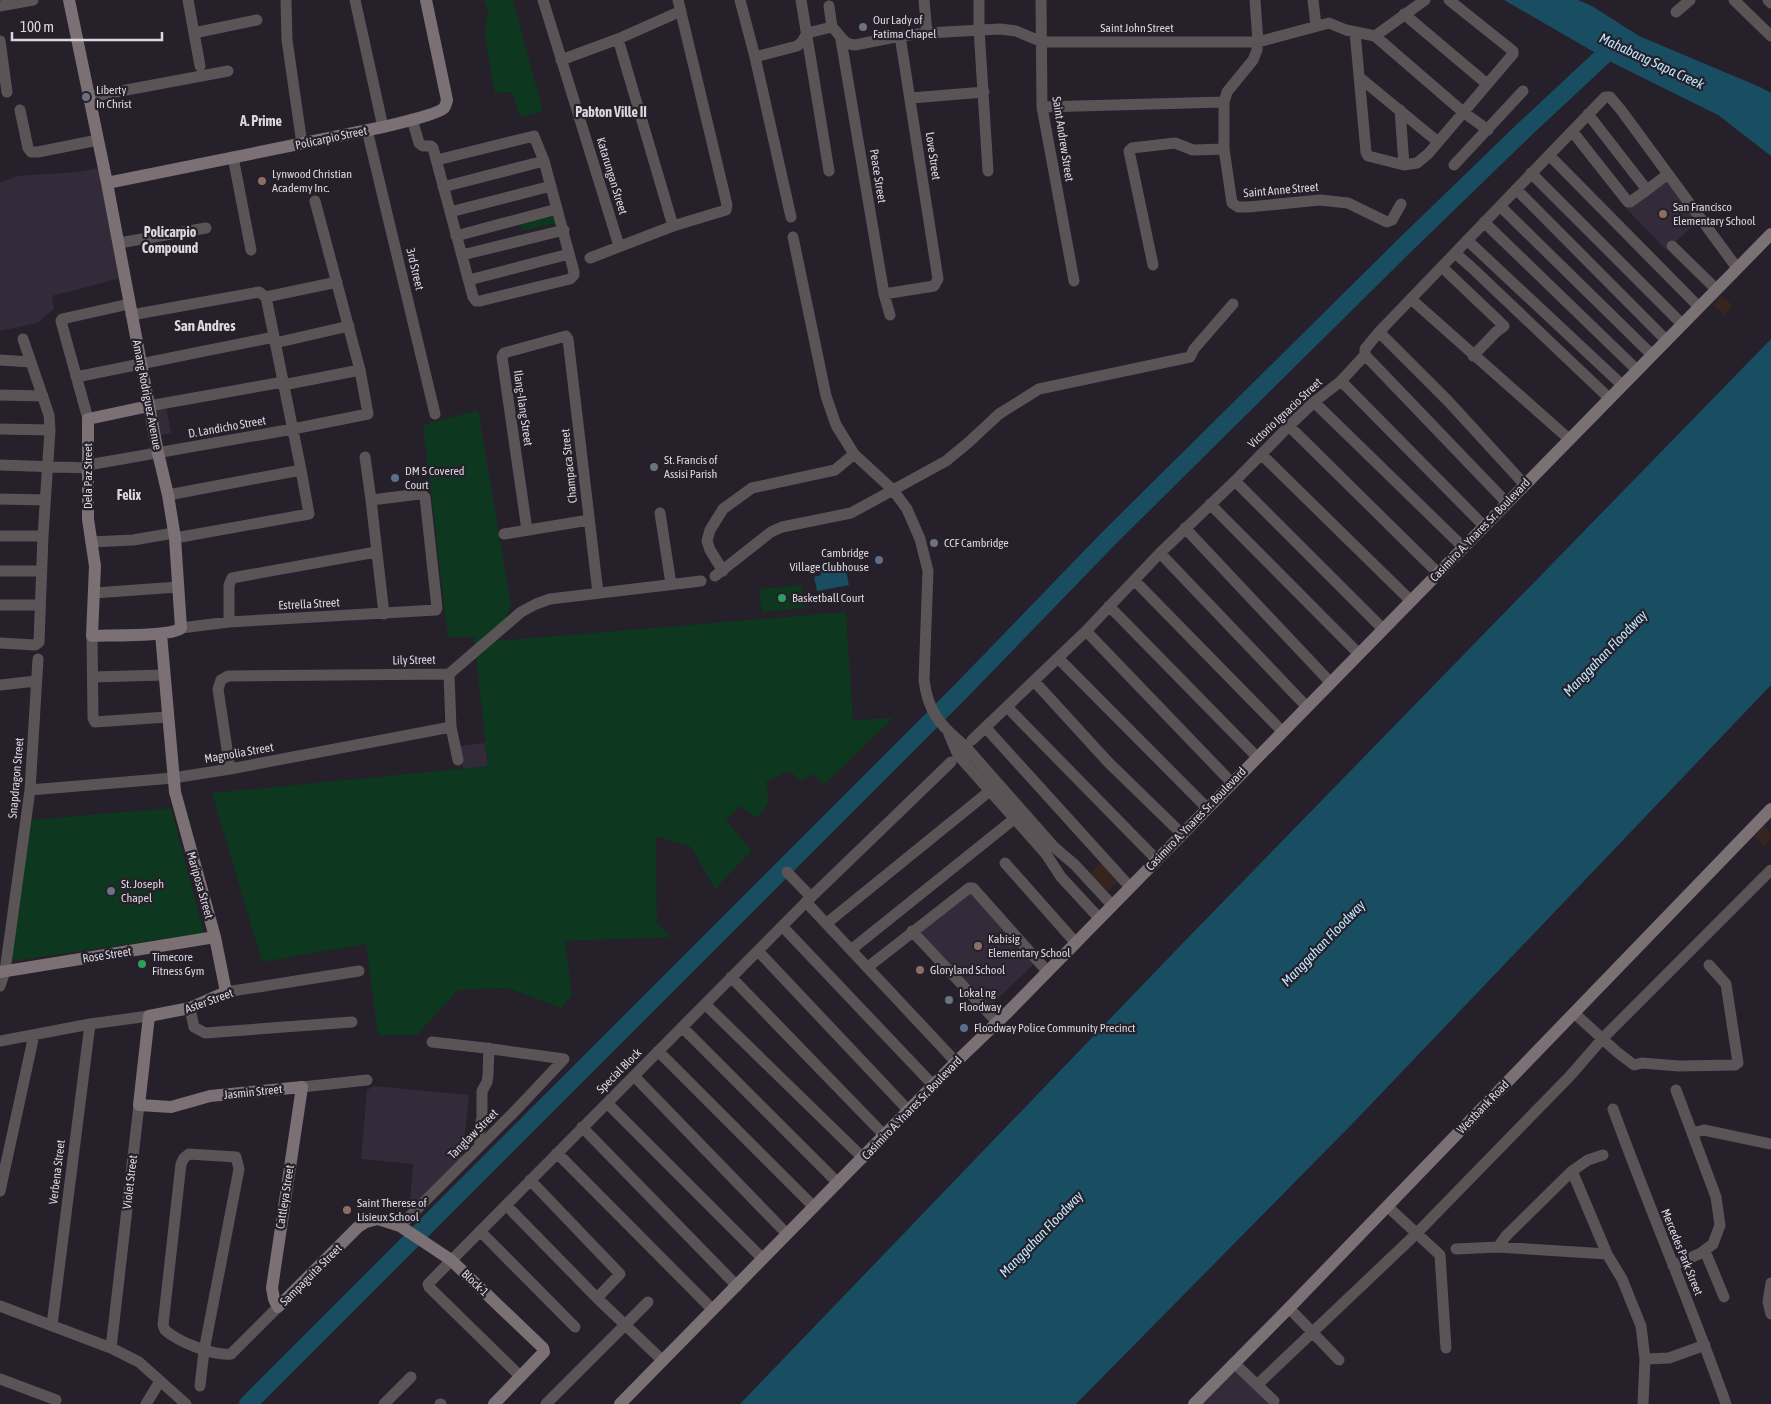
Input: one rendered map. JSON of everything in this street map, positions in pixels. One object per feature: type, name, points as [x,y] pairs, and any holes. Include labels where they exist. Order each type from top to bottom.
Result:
[{"type":"street","points":[[0,6],[33,0]]},
{"type":"street","name":"Amang Rodriguez Avenue","points":[[69,0],[107,183],[140,363],[168,495],[175,536],[181,628]]},
{"type":"street","points":[[188,0],[200,66]]},
{"type":"street","points":[[286,0],[287,40],[302,144]]},
{"type":"street","points":[[355,0],[383,127]]},
{"type":"street","name":"Policarpio Street","points":[[107,183],[383,127],[412,120],[442,109],[446,103],[426,0]]},
{"type":"street","name":"Katarungan Street","points":[[542,0],[619,246]]},
{"type":"street","points":[[740,0],[755,57],[791,218]]},
{"type":"street","points":[[801,0],[828,171]]},
{"type":"street","points":[[924,0],[927,33]]},
{"type":"street","points":[[979,0],[979,29],[988,171]]},
{"type":"street","name":"Saint Andrew Street","points":[[1041,0],[1042,107],[1074,281]]},
{"type":"street","points":[[1255,0],[1258,42]]},
{"type":"street","points":[[1313,0],[1316,26]]},
{"type":"street","points":[[1425,0],[1375,36],[1464,112],[1488,130]]},
{"type":"street","points":[[1350,31],[1359,77],[1367,154],[1404,165],[1418,163],[1513,54],[1513,51],[1450,0]]},
{"type":"street","points":[[1676,12],[1690,0]]},
{"type":"street","points":[[1734,0],[1771,36]]},
{"type":"street","points":[[1768,0],[1771,3]]},
{"type":"street","points":[[561,60],[618,39],[679,6],[727,205],[726,210],[673,226],[590,258]]},
{"type":"street","points":[[829,6],[832,27],[838,32],[841,40]]},
{"type":"street","points":[[1404,14],[1487,84]]},
{"type":"street","points":[[194,33],[257,20]]},
{"type":"street","name":"Saint John Street","points":[[841,40],[855,45],[900,36],[1000,28],[1016,31],[1042,42],[1258,42],[1329,23],[1350,31],[1375,36]]},
{"type":"street","points":[[755,57],[797,46],[802,42],[807,33],[832,27]]},
{"type":"street","name":"Love Street","points":[[884,294],[934,286],[938,279],[900,36]]},
{"type":"street","points":[[618,39],[673,226]]},
{"type":"street","name":"Peace Street","points":[[841,40],[884,294],[890,316]]},
{"type":"street","name":"Saint Anne Street","points":[[1258,42],[1254,60],[1234,82],[1227,92],[1224,102],[1224,149],[1232,203],[1238,207],[1320,200],[1348,203],[1387,222],[1392,220],[1401,204]]},
{"type":"street","points":[[0,45],[6,92]]},
{"type":"street","points":[[89,97],[228,71]]},
{"type":"street","points":[[1359,77],[1438,142]]},
{"type":"street","points":[[1454,165],[1523,91]]},
{"type":"street","points":[[911,98],[984,92]]},
{"type":"street","name":"Victorio Ignacio Street","points":[[809,899],[1086,631],[1160,553],[1235,481],[1288,426],[1341,381],[1365,355],[1365,349],[1379,332],[1604,96],[1610,97],[1668,174]]},
{"type":"street","points":[[1042,107],[1224,102]]},
{"type":"street","points":[[20,110],[28,148],[31,152],[98,140]]},
{"type":"street","points":[[1400,110],[1404,165]]},
{"type":"street","points":[[1588,114],[1647,190]]},
{"type":"street","points":[[412,120],[419,143],[423,146],[431,146],[437,160],[456,236],[473,297],[476,301],[570,279],[574,275],[564,230],[544,161],[534,136],[437,160]]},
{"type":"street","name":"3rd Street","points":[[367,130],[435,414]]},
{"type":"street","points":[[1572,130],[1628,202],[1668,174],[1737,268]]},
{"type":"street","points":[[1153,266],[1129,151],[1132,148],[1175,143],[1193,150],[1224,149]]},
{"type":"street","points":[[1548,155],[1699,307]]},
{"type":"street","points":[[233,157],[251,250]]},
{"type":"street","points":[[443,187],[544,161]]},
{"type":"street","points":[[1531,173],[1682,324]]},
{"type":"street","points":[[450,212],[551,186]]},
{"type":"street","points":[[1516,189],[1666,340]]},
{"type":"street","points":[[88,419],[149,406],[360,370],[315,201]]},
{"type":"street","points":[[1500,206],[1652,355]]},
{"type":"street","points":[[456,236],[557,209]]},
{"type":"street","points":[[1484,222],[1637,370]]},
{"type":"street","points":[[118,242],[206,228]]},
{"type":"street","points":[[462,255],[564,230]]},
{"type":"street","name":"Casimiro A. Ynares Sr. Boulevard","points":[[620,1404],[1771,234]]},
{"type":"street","points":[[793,237],[826,396],[836,425],[854,454],[894,490],[907,509],[920,539],[928,571],[924,680],[926,696],[933,712],[961,751],[1040,847],[1061,876],[1099,918]]},
{"type":"street","points":[[1467,240],[1622,385]]},
{"type":"street","points":[[1672,246],[1716,289]]},
{"type":"street","points":[[1454,253],[1609,398]]},
{"type":"street","points":[[469,280],[569,254]]},
{"type":"street","points":[[1442,266],[1504,326],[1473,356]]},
{"type":"street","points":[[266,297],[337,282]]},
{"type":"street","points":[[91,542],[175,536],[307,515],[309,512],[266,297],[259,292],[130,310]]},
{"type":"street","points":[[1411,299],[1569,440]]},
{"type":"street","points":[[854,454],[835,470],[752,488],[723,509],[710,530],[707,541],[719,574],[771,532],[782,527],[851,513],[946,461],[1000,414],[1039,389],[1190,356],[1233,304]]},
{"type":"street","name":"Dela Paz Street","points":[[92,636],[95,566],[88,519],[88,419],[61,324],[62,319],[130,310]]},
{"type":"street","points":[[76,377],[140,363],[349,326]]},
{"type":"street","points":[[1379,332],[1453,407],[1525,485]]},
{"type":"street","name":"Champaca Street","points":[[566,336],[568,339],[598,593]]},
{"type":"street","name":"Ilang-Ilang Street","points":[[527,530],[502,357],[504,353],[566,336]]},
{"type":"street","points":[[0,642],[38,644],[50,430],[49,415],[23,339]]},
{"type":"street","points":[[1365,355],[1507,503]]},
{"type":"street","points":[[0,360],[30,362]]},
{"type":"street","name":"D. Landicho Street","points":[[0,465],[48,468],[88,467],[366,415],[368,412],[360,370]]},
{"type":"street","points":[[1341,381],[1484,526]]},
{"type":"street","points":[[0,395],[43,396]]},
{"type":"street","points":[[1314,402],[1463,547]]},
{"type":"street","points":[[1288,426],[1438,573]]},
{"type":"street","points":[[0,429],[50,430]]},
{"type":"street","points":[[1261,454],[1411,601]]},
{"type":"street","points":[[365,457],[384,614]]},
{"type":"street","points":[[168,495],[301,470]]},
{"type":"street","points":[[1235,481],[1383,629]]},
{"type":"street","name":"Estrella Street","points":[[181,628],[229,622],[434,612],[437,608],[425,497],[420,494],[371,500]]},
{"type":"street","points":[[0,499],[45,500]]},
{"type":"street","points":[[1210,504],[1358,654]]},
{"type":"street","points":[[660,513],[671,584]]},
{"type":"street","points":[[504,534],[589,520]]},
{"type":"street","points":[[1185,528],[1330,682]]},
{"type":"street","points":[[0,536],[43,536]]},
{"type":"street","points":[[229,622],[229,585],[232,578],[376,552]]},
{"type":"street","points":[[1160,553],[1307,707]]},
{"type":"street","points":[[0,571],[41,571]]},
{"type":"street","points":[[1135,580],[1282,732]]},
{"type":"street","name":"Lily Street","points":[[230,769],[218,689],[221,680],[228,676],[449,674],[521,612],[550,598],[701,581]]},
{"type":"street","points":[[94,593],[178,587]]},
{"type":"street","points":[[0,604],[40,605]]},
{"type":"street","points":[[1109,606],[1257,757]]},
{"type":"street","points":[[167,716],[95,722],[93,718],[92,636],[161,634],[174,632],[181,628]]},
{"type":"street","points":[[1086,631],[1232,783]]},
{"type":"street","points":[[161,634],[173,778]]},
{"type":"street","points":[[1058,658],[1207,808]]},
{"type":"street","name":"Snapdragon Street","points":[[0,986],[30,790],[38,659]]},
{"type":"street","points":[[449,674],[451,726],[458,760]]},
{"type":"street","points":[[93,678],[164,675]]},
{"type":"street","points":[[0,685],[36,681]]},
{"type":"street","points":[[1034,681],[1108,762],[1182,834]]},
{"type":"street","points":[[1007,707],[1156,860]]},
{"type":"street","name":"Magnolia Street","points":[[30,790],[173,778],[230,769],[451,726]]},
{"type":"street","points":[[986,728],[1130,887]]},
{"type":"street","points":[[961,751],[1054,847],[1075,865],[1112,905]]},
{"type":"street","name":"Mariposa Street","points":[[173,778],[180,813],[215,937],[226,992]]},
{"type":"street","points":[[826,923],[986,794]]},
{"type":"street","name":"Westbank Road","points":[[1194,1404],[1771,809]]},
{"type":"street","points":[[852,949],[1009,823]]},
{"type":"street","points":[[1005,863],[1075,942]]},
{"type":"street","points":[[1257,1385],[1416,1234],[1570,1076],[1603,1038],[1771,870]]},
{"type":"street","points":[[787,872],[826,923],[956,1062]]},
{"type":"street","points":[[1078,895],[1091,883]]},
{"type":"street","points":[[868,967],[969,888],[973,888],[1047,971]]},
{"type":"street","name":"Special Block","points":[[520,1377],[428,1284],[809,899]]},
{"type":"street","points":[[782,926],[934,1086]]},
{"type":"street","points":[[912,932],[997,1022]]},
{"type":"street","name":"Rose Street","points":[[3,972],[215,937]]},
{"type":"street","points":[[758,951],[908,1111]]},
{"type":"street","points":[[1574,1013],[1634,1065],[1642,1063],[1678,1066],[1732,1066],[1738,1063],[1726,984],[1709,966]]},
{"type":"street","name":"Aster Street","points":[[0,1041],[190,1008],[226,992],[359,971]]},
{"type":"street","points":[[731,977],[885,1136]]},
{"type":"street","points":[[705,1004],[863,1158]]},
{"type":"street","points":[[190,1008],[194,1027],[205,1033],[352,1022]]},
{"type":"street","name":"Violet Street","points":[[111,1348],[149,1016]]},
{"type":"street","name":"Verbena Street","points":[[52,1325],[90,1024]]},
{"type":"street","points":[[682,1027],[838,1183]]},
{"type":"street","points":[[0,1191],[34,1035]]},
{"type":"street","points":[[432,1042],[489,1048],[488,1075],[487,1082],[482,1091],[482,1117],[478,1137],[479,1141],[483,1143]]},
{"type":"street","name":"Tanglaw Street","points":[[400,1226],[564,1059],[489,1048]]},
{"type":"street","points":[[658,1052],[814,1207]]},
{"type":"street","points":[[634,1076],[788,1234]]},
{"type":"street","name":"Jasmin Street","points":[[139,1105],[171,1108],[210,1096],[367,1080]]},
{"type":"street","name":"Cattleya Street","points":[[278,1307],[272,1288],[302,1087]]},
{"type":"street","points":[[1672,1266],[1705,1250],[1713,1244],[1720,1225],[1716,1197],[1676,1090]]},
{"type":"street","points":[[607,1103],[763,1259]]},
{"type":"street","name":"Mercedes Park Street","points":[[1613,1109],[1672,1266],[1705,1344],[1726,1404]]},
{"type":"street","points":[[582,1127],[737,1286]]},
{"type":"street","points":[[1692,1133],[1704,1130],[1771,1144]]},
{"type":"street","points":[[557,1153],[713,1310]]},
{"type":"street","points":[[200,1386],[204,1350],[239,1169],[236,1157],[190,1154],[184,1158],[181,1164],[163,1326],[168,1334],[204,1350]]},
{"type":"street","points":[[1498,1247],[1506,1236],[1572,1171],[1588,1160],[1603,1155]]},
{"type":"street","points":[[1572,1171],[1642,1326],[1645,1359],[1643,1404]]},
{"type":"street","points":[[530,1180],[619,1273],[620,1275],[597,1298]]},
{"type":"street","points":[[506,1205],[597,1298],[663,1361]]},
{"type":"street","points":[[1387,1206],[1440,1255],[1446,1348]]},
{"type":"street","name":"Sampaguita Street","points":[[204,1350],[231,1354],[358,1227],[366,1222],[378,1219],[400,1226]]},
{"type":"street","name":"Block-1","points":[[400,1226],[451,1260],[543,1348],[544,1352],[520,1377]]},
{"type":"street","points":[[480,1231],[575,1327]]},
{"type":"street","points":[[1456,1249],[1498,1247],[1608,1254]]},
{"type":"street","points":[[1705,1250],[1724,1297]]},
{"type":"street","points":[[1771,1283],[1768,1302],[1771,1314]]},
{"type":"street","points":[[546,1404],[648,1302]]},
{"type":"street","points":[[0,1306],[111,1348],[138,1362],[186,1404]]},
{"type":"street","points":[[1289,1308],[1339,1360]]},
{"type":"street","points":[[1645,1359],[1668,1358],[1705,1344]]},
{"type":"street","points":[[1234,1363],[1274,1401]]},
{"type":"street","points":[[384,1404],[411,1377]]},
{"type":"street","points":[[494,1404],[520,1377]]},
{"type":"street","points":[[0,1379],[56,1400]]},
{"type":"street","points":[[146,1404],[160,1380]]},
{"type":"shaded area","points":[[99,168],[121,278],[52,296],[54,309],[37,323],[0,331],[0,183],[17,176],[77,172]]},
{"type":"shaded area","name":"San Francisco Elementary School","points":[[1668,176],[1699,221],[1666,250],[1625,207]]},
{"type":"shaded area","points":[[1721,296],[1733,305],[1725,315],[1713,305]]},
{"type":"shaded area","points":[[166,405],[171,433],[156,436],[151,408]]},
{"type":"shaded area","points":[[485,743],[488,766],[463,769],[461,746]]},
{"type":"shaded area","points":[[1764,826],[1771,833],[1771,839],[1764,846],[1754,837]]},
{"type":"shaded area","points":[[1103,860],[1120,879],[1108,891],[1090,873]]},
{"type":"shaded area","name":"Kabisig Elementary School","points":[[971,890],[1036,962],[990,1006],[919,930]]},
{"type":"shaded area","points":[[374,1086],[469,1095],[462,1160],[409,1213],[413,1164],[361,1159],[367,1090]]},
{"type":"shaded area","points":[[1237,1367],[1274,1404],[1201,1404]]},
{"type":"green space","points":[[484,0],[513,0],[543,111],[520,117],[512,92],[495,93],[485,35],[488,10]]},
{"type":"green space","points":[[552,208],[556,223],[522,231],[518,216]]},
{"type":"green space","points":[[478,410],[511,606],[496,641],[846,612],[853,720],[893,718],[824,785],[813,774],[801,781],[789,771],[766,782],[769,802],[757,818],[740,806],[726,820],[752,851],[715,889],[691,847],[656,836],[657,923],[671,937],[565,941],[572,996],[561,1008],[507,988],[458,990],[417,1035],[378,1035],[366,944],[262,962],[212,793],[488,766],[474,637],[448,637],[423,425]]},
{"type":"green space","name":"Basketball Court","points":[[802,585],[804,608],[762,612],[759,589]]},
{"type":"green space","points":[[171,808],[204,933],[12,961],[29,820]]},
{"type":"water","name":"Mahabang Sapa Creek","points":[[1504,0],[1578,0],[1592,6],[1639,36],[1771,93],[1771,156],[1718,115],[1613,63]]},
{"type":"water","name":"Manggahan Floodway","points":[[1771,339],[1771,685],[1355,1121],[1076,1404],[740,1404],[1179,947]]},
{"type":"water","points":[[841,566],[842,572],[846,571],[849,585],[817,591],[814,577],[821,575],[820,570]]},
{"type":"waterway","name":"Mahabang Sapa Creek","points":[[248,1404],[961,691],[1109,538],[1400,250],[1614,46]]},
{"type":"place","name":"Our Lady of Fatima Chapel","points":[[863,27]]},
{"type":"place","name":"Liberty In Christ","points":[[86,97]]},
{"type":"place","name":"Lynwood Christian Academy Inc.","points":[[262,181]]},
{"type":"place","name":"San Francisco Elementary School","points":[[1663,214]]},
{"type":"place","name":"St. Francis of Assisi Parish","points":[[654,467]]},
{"type":"place","name":"DM 5 Covered Court","points":[[395,478]]},
{"type":"place","name":"CCF Cambridge","points":[[934,543]]},
{"type":"place","name":"Cambridge Village Clubhouse","points":[[879,560]]},
{"type":"place","name":"Basketball Court","points":[[782,598]]},
{"type":"place","name":"St. Joseph Chapel","points":[[111,891]]},
{"type":"place","name":"Kabisig Elementary School","points":[[978,946]]},
{"type":"place","name":"Timecore Fitness Gym","points":[[142,964]]},
{"type":"place","name":"Gloryland School","points":[[920,970]]},
{"type":"place","name":"Lokal ng Floodway","points":[[949,1000]]},
{"type":"place","name":"Floodway Police Community Precinct","points":[[964,1028]]},
{"type":"place","name":"Saint Therese of Lisieux School","points":[[347,1210]]},
{"type":"district","name":"Pabton Ville II","points":[[611,112]]},
{"type":"district","name":"A. Prime","points":[[261,121]]},
{"type":"district","name":"Policarpio Compound","points":[[170,240]]},
{"type":"district","name":"San Andres","points":[[205,326]]},
{"type":"district","name":"Felix","points":[[129,495]]}]
